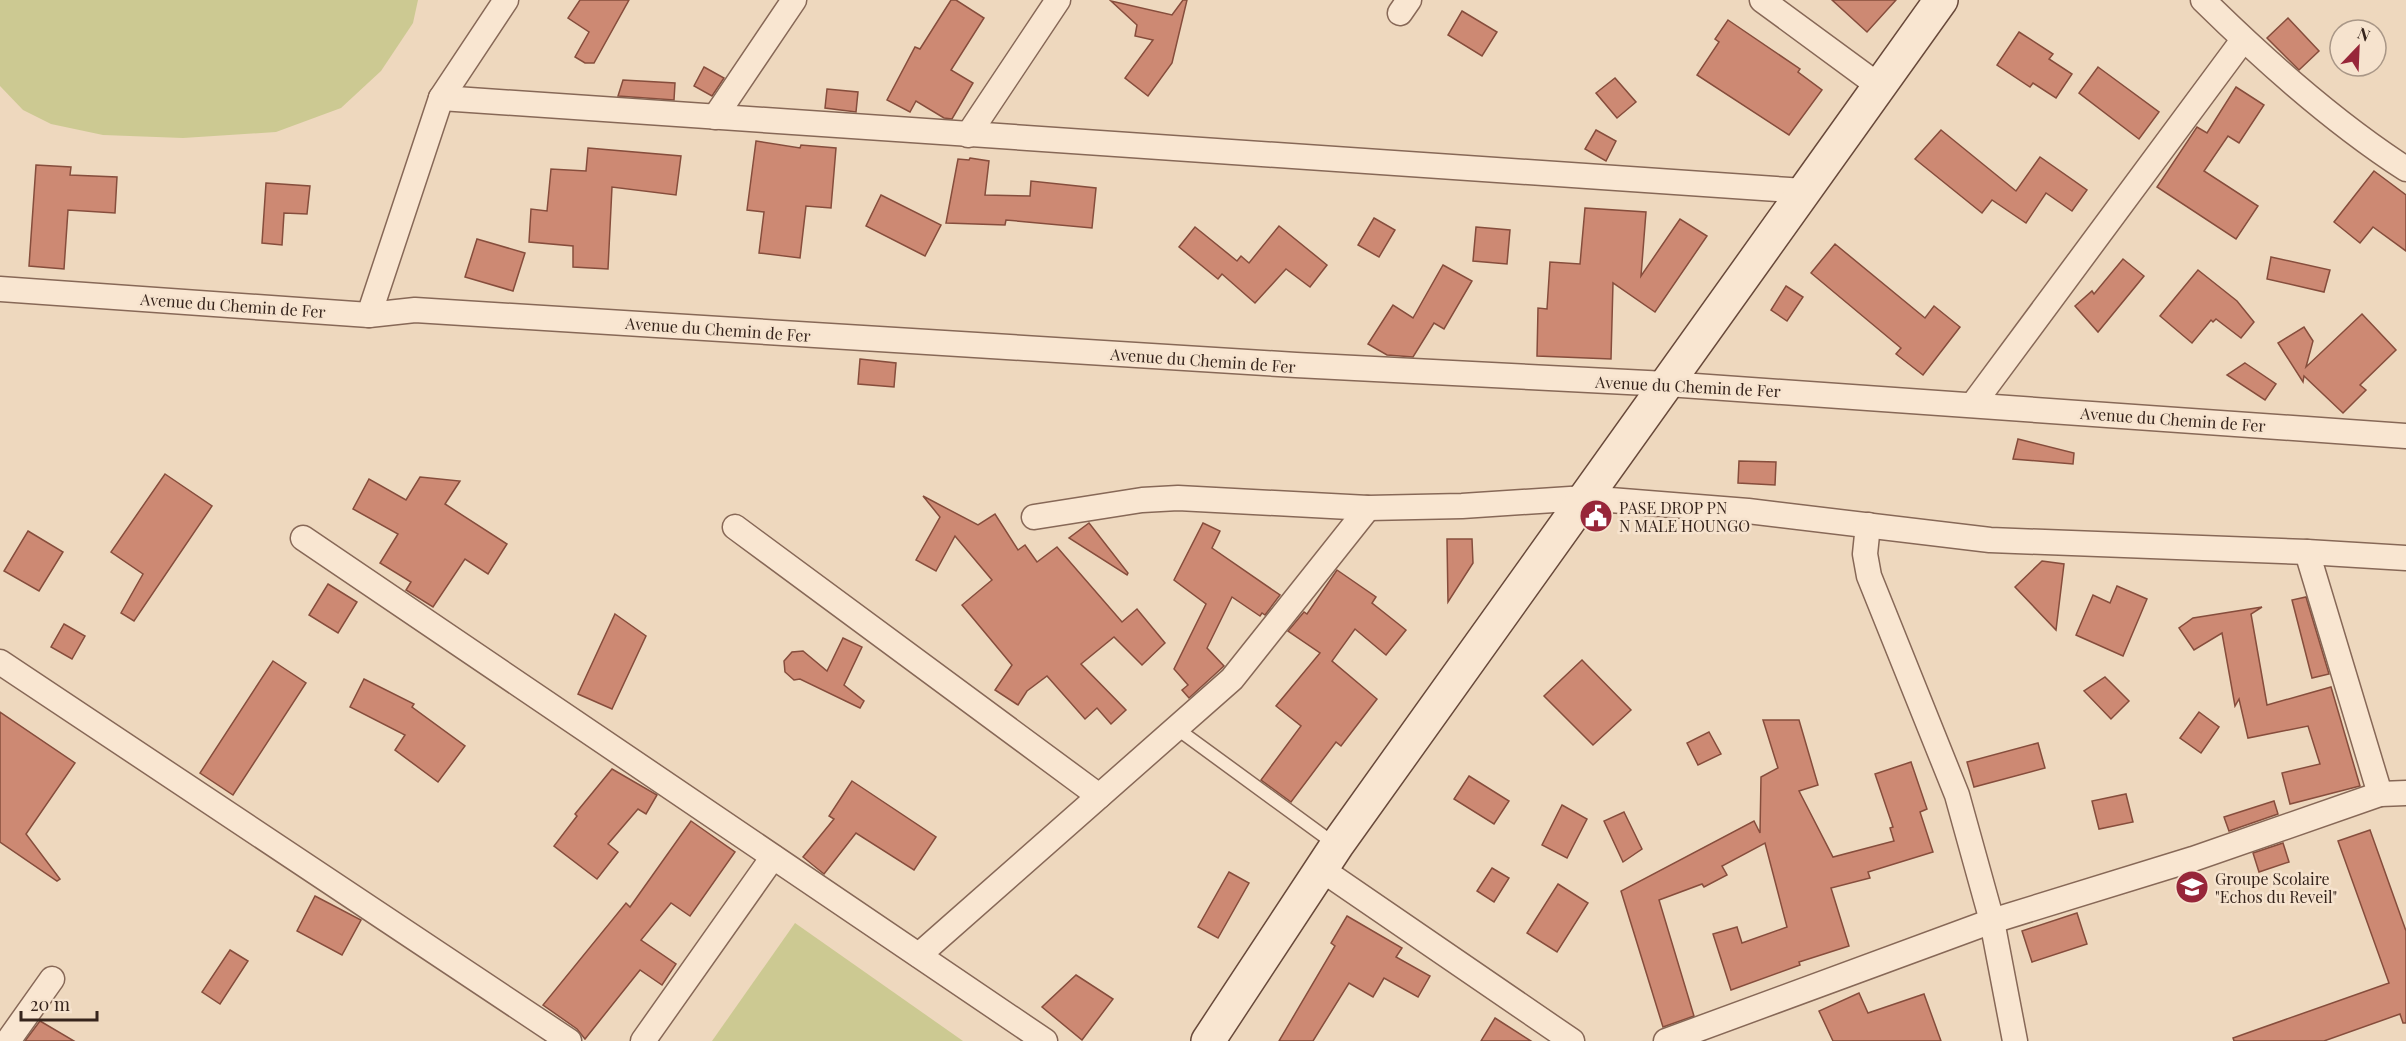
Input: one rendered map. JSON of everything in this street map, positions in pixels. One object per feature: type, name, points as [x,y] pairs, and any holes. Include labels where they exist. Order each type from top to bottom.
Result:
[{"type":"street","points":[[369,315],[441,98],[506,0]]},
{"type":"street","points":[[715,117],[794,0]]},
{"type":"street","points":[[968,135],[1058,0]]},
{"type":"street","points":[[1762,0],[1879,86]]},
{"type":"street","points":[[1208,1041],[1329,857],[1941,0]]},
{"type":"street","points":[[2203,0],[2243,40],[2336,117],[2406,170]]},
{"type":"street","points":[[1974,404],[2243,40]]},
{"type":"street","points":[[441,98],[1805,191]]},
{"type":"street","name":"Avenue du Chemin de Fer","points":[[0,289],[369,315],[415,310],[1296,366],[1667,384],[2406,435]]},
{"type":"street","points":[[1034,517],[1142,500],[1178,498],[1368,508],[1462,506],[1585,498],[1748,511],[1990,540],[2406,558]]},
{"type":"street","points":[[919,955],[1232,679],[1368,508]]},
{"type":"street","points":[[1868,525],[1865,554],[1869,576],[1957,795],[1992,921],[2015,1041]]},
{"type":"street","points":[[735,527],[1099,796]]},
{"type":"street","points":[[303,538],[1045,1041]]},
{"type":"street","points":[[2307,552],[2380,794]]},
{"type":"street","points":[[0,662],[569,1041]]},
{"type":"street","points":[[1666,1041],[1992,921],[2193,859],[2380,794],[2406,793]]},
{"type":"street","points":[[643,1041],[773,857]]},
{"type":"street","points":[[1329,857],[1569,1040]]},
{"type":"street","points":[[9,1041],[52,979]]},
{"type":"lane","points":[[1176,728],[1329,857]]},
{"type":"shaded area","points":[[0,0],[418,0],[413,23],[381,71],[341,108],[276,132],[183,138],[103,135],[51,124],[23,110],[0,86]]},
{"type":"shaded area","points":[[795,923],[963,1041],[712,1041]]},
{"type":"building","points":[[580,0],[629,0],[594,63],[585,63],[575,57],[589,32],[568,18]]},
{"type":"building","points":[[951,0],[956,0],[984,18],[951,70],[973,83],[952,119],[944,118],[916,101],[910,112],[887,100],[915,47],[920,49]]},
{"type":"building","points":[[1183,0],[1187,0],[1172,63],[1148,96],[1125,78],[1153,40],[1135,36],[1137,25],[1111,1],[1172,15]]},
{"type":"building","points":[[1832,0],[1896,0],[1867,32]]},
{"type":"building","points":[[1462,11],[1497,32],[1482,56],[1448,35]]},
{"type":"building","points":[[2288,18],[2319,51],[2299,70],[2267,38]]},
{"type":"building","points":[[1728,20],[1800,69],[1798,72],[1822,90],[1789,135],[1697,75],[1719,42],[1715,39]]},
{"type":"building","points":[[2019,32],[2053,54],[2049,59],[2072,74],[2056,98],[2033,83],[2030,87],[1997,65]]},
{"type":"building","points":[[704,67],[724,78],[712,96],[694,86]]},
{"type":"building","points":[[2098,67],[2159,112],[2139,139],[2079,93]]},
{"type":"building","points":[[1615,78],[1636,102],[1617,118],[1596,93]]},
{"type":"building","points":[[623,80],[675,83],[674,100],[618,96]]},
{"type":"building","points":[[2236,87],[2264,105],[2239,143],[2228,136],[2204,171],[2258,206],[2236,239],[2157,187],[2197,127],[2207,133]]},
{"type":"building","points":[[827,89],[858,92],[856,112],[825,108]]},
{"type":"building","points":[[1596,130],[1616,141],[1606,161],[1585,149]]},
{"type":"building","points":[[1941,130],[2016,191],[2040,157],[2087,190],[2072,211],[2046,193],[2026,223],[1992,200],[1982,213],[1915,159]]},
{"type":"building","points":[[756,141],[800,148],[801,145],[836,148],[831,208],[806,206],[800,258],[759,253],[764,212],[747,210]]},
{"type":"building","points":[[588,148],[681,156],[676,195],[612,187],[608,269],[573,267],[573,246],[529,242],[531,209],[547,211],[551,169],[586,171]]},
{"type":"building","points":[[970,158],[989,161],[985,195],[1030,196],[1031,181],[1096,188],[1092,228],[1006,220],[1005,225],[946,223],[958,159],[969,160]]},
{"type":"building","points":[[36,165],[71,167],[70,175],[117,177],[115,213],[68,210],[64,269],[29,266]]},
{"type":"building","points":[[2374,171],[2406,195],[2406,251],[2373,227],[2360,243],[2334,222]]},
{"type":"building","points":[[266,183],[310,186],[307,214],[284,213],[282,245],[262,243]]},
{"type":"building","points":[[881,195],[941,225],[925,256],[866,226]]},
{"type":"building","points":[[1585,208],[1646,212],[1641,276],[1680,219],[1707,236],[1655,312],[1613,283],[1611,359],[1537,356],[1538,308],[1547,309],[1550,262],[1580,264]]},
{"type":"building","points":[[1374,218],[1395,230],[1379,257],[1358,245]]},
{"type":"building","points":[[1279,226],[1327,265],[1310,287],[1286,269],[1255,303],[1222,274],[1218,279],[1179,247],[1195,227],[1237,261],[1241,256],[1249,263]]},
{"type":"building","points":[[1476,227],[1510,230],[1507,264],[1473,261]]},
{"type":"building","points":[[477,239],[525,253],[513,291],[465,277]]},
{"type":"building","points":[[1835,244],[1925,318],[1934,306],[1960,327],[1923,375],[1896,354],[1901,348],[1811,273]]},
{"type":"building","points":[[2271,257],[2330,270],[2324,292],[2267,279]]},
{"type":"building","points":[[2123,259],[2144,276],[2098,332],[2075,306],[2092,291],[2094,294]]},
{"type":"building","points":[[1443,265],[1472,281],[1444,329],[1434,323],[1413,357],[1387,355],[1368,344],[1393,305],[1413,318]]},
{"type":"building","points":[[2198,270],[2237,301],[2254,322],[2241,338],[2216,319],[2213,322],[2211,320],[2192,343],[2160,316]]},
{"type":"building","points":[[1786,286],[1803,297],[1787,321],[1771,310]]},
{"type":"building","points":[[2362,314],[2396,350],[2360,385],[2366,390],[2343,413],[2304,376],[2303,382],[2278,343],[2304,327],[2313,341],[2306,367]]},
{"type":"building","points":[[860,359],[896,363],[894,387],[858,384]]},
{"type":"building","points":[[2245,363],[2276,384],[2265,400],[2227,375]]},
{"type":"building","points":[[2018,439],[2074,453],[2073,464],[2013,459]]},
{"type":"building","points":[[1739,461],[1776,462],[1775,485],[1738,483]]},
{"type":"building","points":[[165,474],[212,506],[134,621],[121,613],[143,574],[111,552]]},
{"type":"building","points":[[420,477],[460,481],[445,504],[507,544],[488,574],[465,559],[433,607],[406,590],[411,582],[380,563],[398,534],[353,509],[369,479],[406,500]]},
{"type":"building","points":[[923,496],[978,525],[995,514],[1018,550],[1025,545],[1037,562],[1057,547],[1122,622],[1137,609],[1165,643],[1142,665],[1114,637],[1081,664],[1126,710],[1111,724],[1097,708],[1085,719],[1047,676],[1027,691],[1018,705],[995,690],[1012,665],[962,605],[992,580],[955,536],[936,571],[916,560],[940,517]]},
{"type":"building","points":[[1089,523],[1128,573],[1127,575],[1069,538]]},
{"type":"building","points":[[1203,523],[1220,531],[1212,548],[1280,595],[1265,615],[1262,613],[1260,616],[1232,597],[1207,648],[1224,666],[1189,698],[1182,690],[1188,685],[1174,669],[1206,604],[1174,580]]},
{"type":"building","points":[[28,531],[63,552],[39,591],[4,571]]},
{"type":"building","points":[[1447,539],[1472,539],[1473,563],[1448,602]]},
{"type":"building","points":[[2042,561],[2064,564],[2056,630],[2015,587]]},
{"type":"building","points":[[1337,570],[1376,597],[1372,603],[1406,630],[1386,655],[1355,629],[1332,661],[1377,699],[1341,746],[1336,742],[1291,802],[1261,780],[1301,726],[1276,706],[1320,653],[1288,631],[1304,612],[1307,614]]},
{"type":"building","points":[[328,584],[357,602],[338,633],[309,615]]},
{"type":"building","points":[[2117,586],[2147,599],[2123,656],[2076,635],[2093,595],[2110,603]]},
{"type":"building","points":[[2306,597],[2329,674],[2312,678],[2292,600]]},
{"type":"building","points":[[2262,607],[2251,614],[2267,705],[2331,687],[2360,786],[2290,804],[2282,773],[2320,764],[2308,726],[2248,738],[2239,699],[2235,706],[2222,633],[2194,650],[2179,628],[2193,618]]},
{"type":"building","points":[[615,614],[646,636],[612,709],[578,694]]},
{"type":"building","points":[[64,624],[85,636],[72,659],[51,647]]},
{"type":"building","points":[[843,638],[862,647],[844,685],[864,701],[860,708],[800,679],[794,680],[785,672],[784,661],[792,652],[803,651],[827,671]]},
{"type":"building","points":[[1582,660],[1631,710],[1593,745],[1544,696]]},
{"type":"building","points":[[273,661],[306,683],[233,795],[200,773]]},
{"type":"building","points":[[2105,677],[2129,701],[2111,719],[2084,691]]},
{"type":"building","points":[[364,679],[414,704],[412,707],[465,746],[438,782],[395,750],[405,735],[350,707]]},
{"type":"building","points":[[0,712],[75,763],[26,834],[60,879],[57,881],[0,842]]},
{"type":"building","points":[[2199,712],[2219,727],[2201,753],[2180,738]]},
{"type":"building","points":[[1763,720],[1799,720],[1818,785],[1799,791],[1833,857],[1894,841],[1890,828],[1893,827],[1875,774],[1911,762],[1927,809],[1920,812],[1933,852],[1868,872],[1870,878],[1831,888],[1849,946],[1799,962],[1800,965],[1731,990],[1713,934],[1737,927],[1742,943],[1787,927],[1765,843],[1722,866],[1727,875],[1704,887],[1702,884],[1659,900],[1694,1016],[1663,1027],[1621,891],[1754,821],[1760,833],[1761,777],[1778,768]]},
{"type":"building","points":[[1709,732],[1721,754],[1698,765],[1687,743]]},
{"type":"building","points":[[2038,743],[2045,768],[1974,787],[1967,762]]},
{"type":"building","points":[[612,769],[657,795],[646,814],[638,809],[608,844],[618,852],[597,879],[554,846],[577,816],[575,814]]},
{"type":"building","points":[[1469,776],[1509,801],[1494,824],[1454,799]]},
{"type":"building","points":[[852,781],[936,837],[914,870],[856,833],[824,874],[803,857],[834,819],[829,816]]},
{"type":"building","points":[[2126,794],[2133,822],[2099,829],[2092,801]]},
{"type":"building","points":[[2274,801],[2278,814],[2229,831],[2224,817]]},
{"type":"building","points":[[1562,805],[1587,819],[1567,858],[1542,845]]},
{"type":"building","points":[[1624,812],[1642,849],[1623,862],[1604,821]]},
{"type":"building","points":[[691,821],[735,852],[690,916],[671,903],[641,940],[676,964],[662,985],[640,970],[585,1039],[577,1029],[543,1005],[626,903],[630,907]]},
{"type":"building","points":[[2370,830],[2406,931],[2406,1023],[2403,1023],[2400,1014],[2324,1041],[2234,1041],[2233,1038],[2389,983],[2338,841]]},
{"type":"building","points":[[2283,843],[2289,862],[2259,872],[2253,853]]},
{"type":"building","points":[[1492,868],[1509,878],[1494,902],[1477,891]]},
{"type":"building","points":[[1229,872],[1249,883],[1218,938],[1198,927]]},
{"type":"building","points":[[1558,884],[1588,903],[1557,952],[1527,933]]},
{"type":"building","points":[[315,896],[361,920],[342,955],[297,931]]},
{"type":"building","points":[[2077,913],[2087,944],[2032,962],[2022,931]]},
{"type":"building","points":[[1347,916],[1402,948],[1396,957],[1430,976],[1418,997],[1384,978],[1373,997],[1349,983],[1313,1041],[1279,1041],[1335,946],[1331,943]]},
{"type":"building","points":[[230,950],[248,961],[220,1004],[202,992]]},
{"type":"building","points":[[1076,975],[1113,999],[1082,1040],[1042,1007]]},
{"type":"building","points":[[1859,993],[1868,1013],[1924,994],[1941,1041],[1833,1041],[1819,1011]]},
{"type":"building","points":[[1495,1018],[1531,1041],[1481,1041]]},
{"type":"building","points":[[40,1021],[74,1041],[25,1041]]},
{"type":"place","name":"PASE DROP PN N MALE HOUNGO","points":[[1596,516]]},
{"type":"place","name":"Groupe Scolaire \"Echos du Reveil\"","points":[[2192,887]]}]
